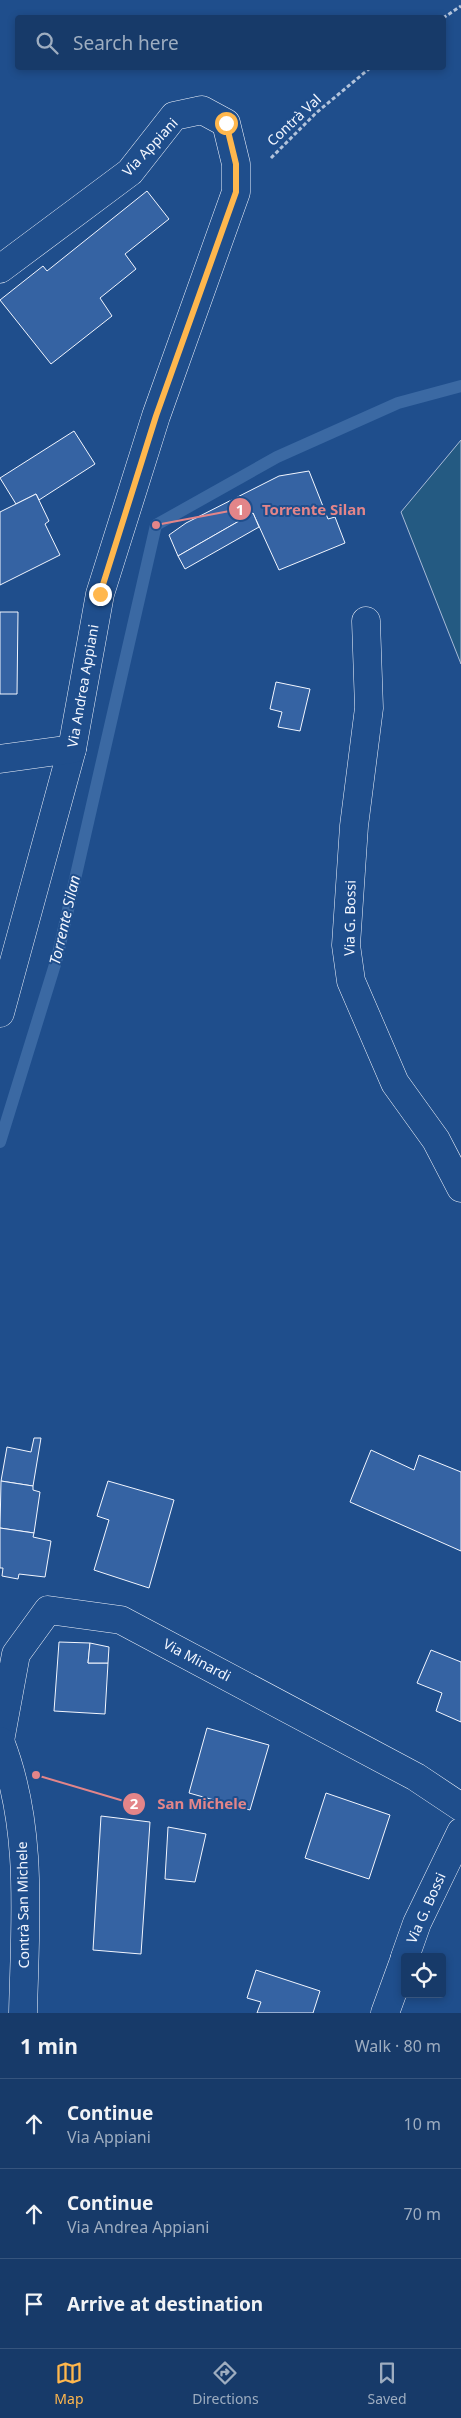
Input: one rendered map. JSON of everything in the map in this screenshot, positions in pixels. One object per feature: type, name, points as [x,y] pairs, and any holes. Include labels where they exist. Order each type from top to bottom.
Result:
[{"type":"street","name":"Via Appiani","points":[[0,269],[130,172],[174,116],[202,110],[226,123],[236,164],[236,192]]},
{"type":"street","name":"Via Andrea Appiani","points":[[0,1013],[72,749],[100,594],[156,416],[236,192]]},
{"type":"street","name":"Via G. Bossi","points":[[366,621],[369,708],[354,826],[346,945],[351,981],[395,1084],[436,1140],[461,1188]]},
{"type":"street","points":[[0,760],[72,749]]},
{"type":"street","name":"Via Minardi","points":[[0,1741],[16,1654],[48,1610],[121,1620],[416,1777],[461,1807]]},
{"type":"street","name":"Contrà San Michele","points":[[0,1741],[16,1788],[25,1848],[26,1895],[23,2013]]},
{"type":"street","name":"Via G. Bossi","points":[[406,1953],[417,1923],[461,1832]]},
{"type":"street","name":"Via G. Bossi","points":[[386,2013],[401,1969]]},
{"type":"path","points":[[446,17],[461,6]]},
{"type":"path","name":"Contrà Val","points":[[236,192],[316,113],[368,70]]},
{"type":"shaded area","points":[[461,440],[461,664],[401,512]]},
{"type":"building","points":[[147,191],[169,219],[125,254],[136,269],[100,298],[112,316],[51,364],[0,300],[43,266],[47,271]]},
{"type":"building","points":[[74,431],[95,464],[39,500],[36,494],[16,504],[0,478]]},
{"type":"building","points":[[309,471],[328,519],[335,517],[345,543],[279,570],[253,513],[178,556],[169,535],[186,523],[279,476]]},
{"type":"building","points":[[36,494],[49,521],[45,524],[60,555],[0,585],[0,512]]},
{"type":"building","points":[[253,513],[259,527],[185,569],[178,556]]},
{"type":"building","points":[[0,612],[18,612],[17,694],[0,694]]},
{"type":"building","points":[[276,682],[310,689],[300,731],[278,727],[282,712],[270,709]]},
{"type":"building","points":[[34,1438],[41,1438],[33,1486],[1,1481],[7,1447],[31,1452]]},
{"type":"building","points":[[371,1450],[414,1470],[419,1455],[461,1472],[461,1551],[350,1502]]},
{"type":"building","points":[[1,1481],[33,1486],[33,1490],[40,1492],[34,1533],[0,1528]]},
{"type":"building","points":[[108,1481],[174,1500],[149,1588],[94,1570],[109,1520],[97,1516]]},
{"type":"building","points":[[0,1528],[34,1533],[33,1537],[51,1541],[45,1577],[19,1574],[18,1579],[2,1576],[3,1568],[0,1568]]},
{"type":"building","points":[[59,1642],[90,1643],[88,1663],[108,1663],[105,1714],[54,1711]]},
{"type":"building","points":[[90,1643],[109,1647],[108,1663],[88,1663]]},
{"type":"building","points":[[431,1650],[461,1662],[461,1722],[436,1711],[442,1693],[417,1683]]},
{"type":"building","points":[[207,1728],[269,1745],[250,1810],[189,1793]]},
{"type":"building","points":[[326,1793],[390,1815],[369,1879],[305,1858]]},
{"type":"building","points":[[101,1816],[150,1822],[141,1954],[93,1950]]},
{"type":"building","points":[[168,1827],[206,1834],[195,1882],[165,1879]]},
{"type":"building","points":[[256,1970],[320,1991],[313,2013],[257,2013],[261,2002],[247,1998]]},
{"type":"waterway","name":"Torrente Silan","points":[[0,1142],[57,958],[156,525],[277,457],[398,403],[461,386]]},
{"type":"place","name":"Torrente Silan","points":[[156,525]]},
{"type":"place","name":"San Michele","points":[[36,1775]]},
{"type":"route","points":[[100,594],[156,416],[236,192],[236,164],[226,123]]}]
